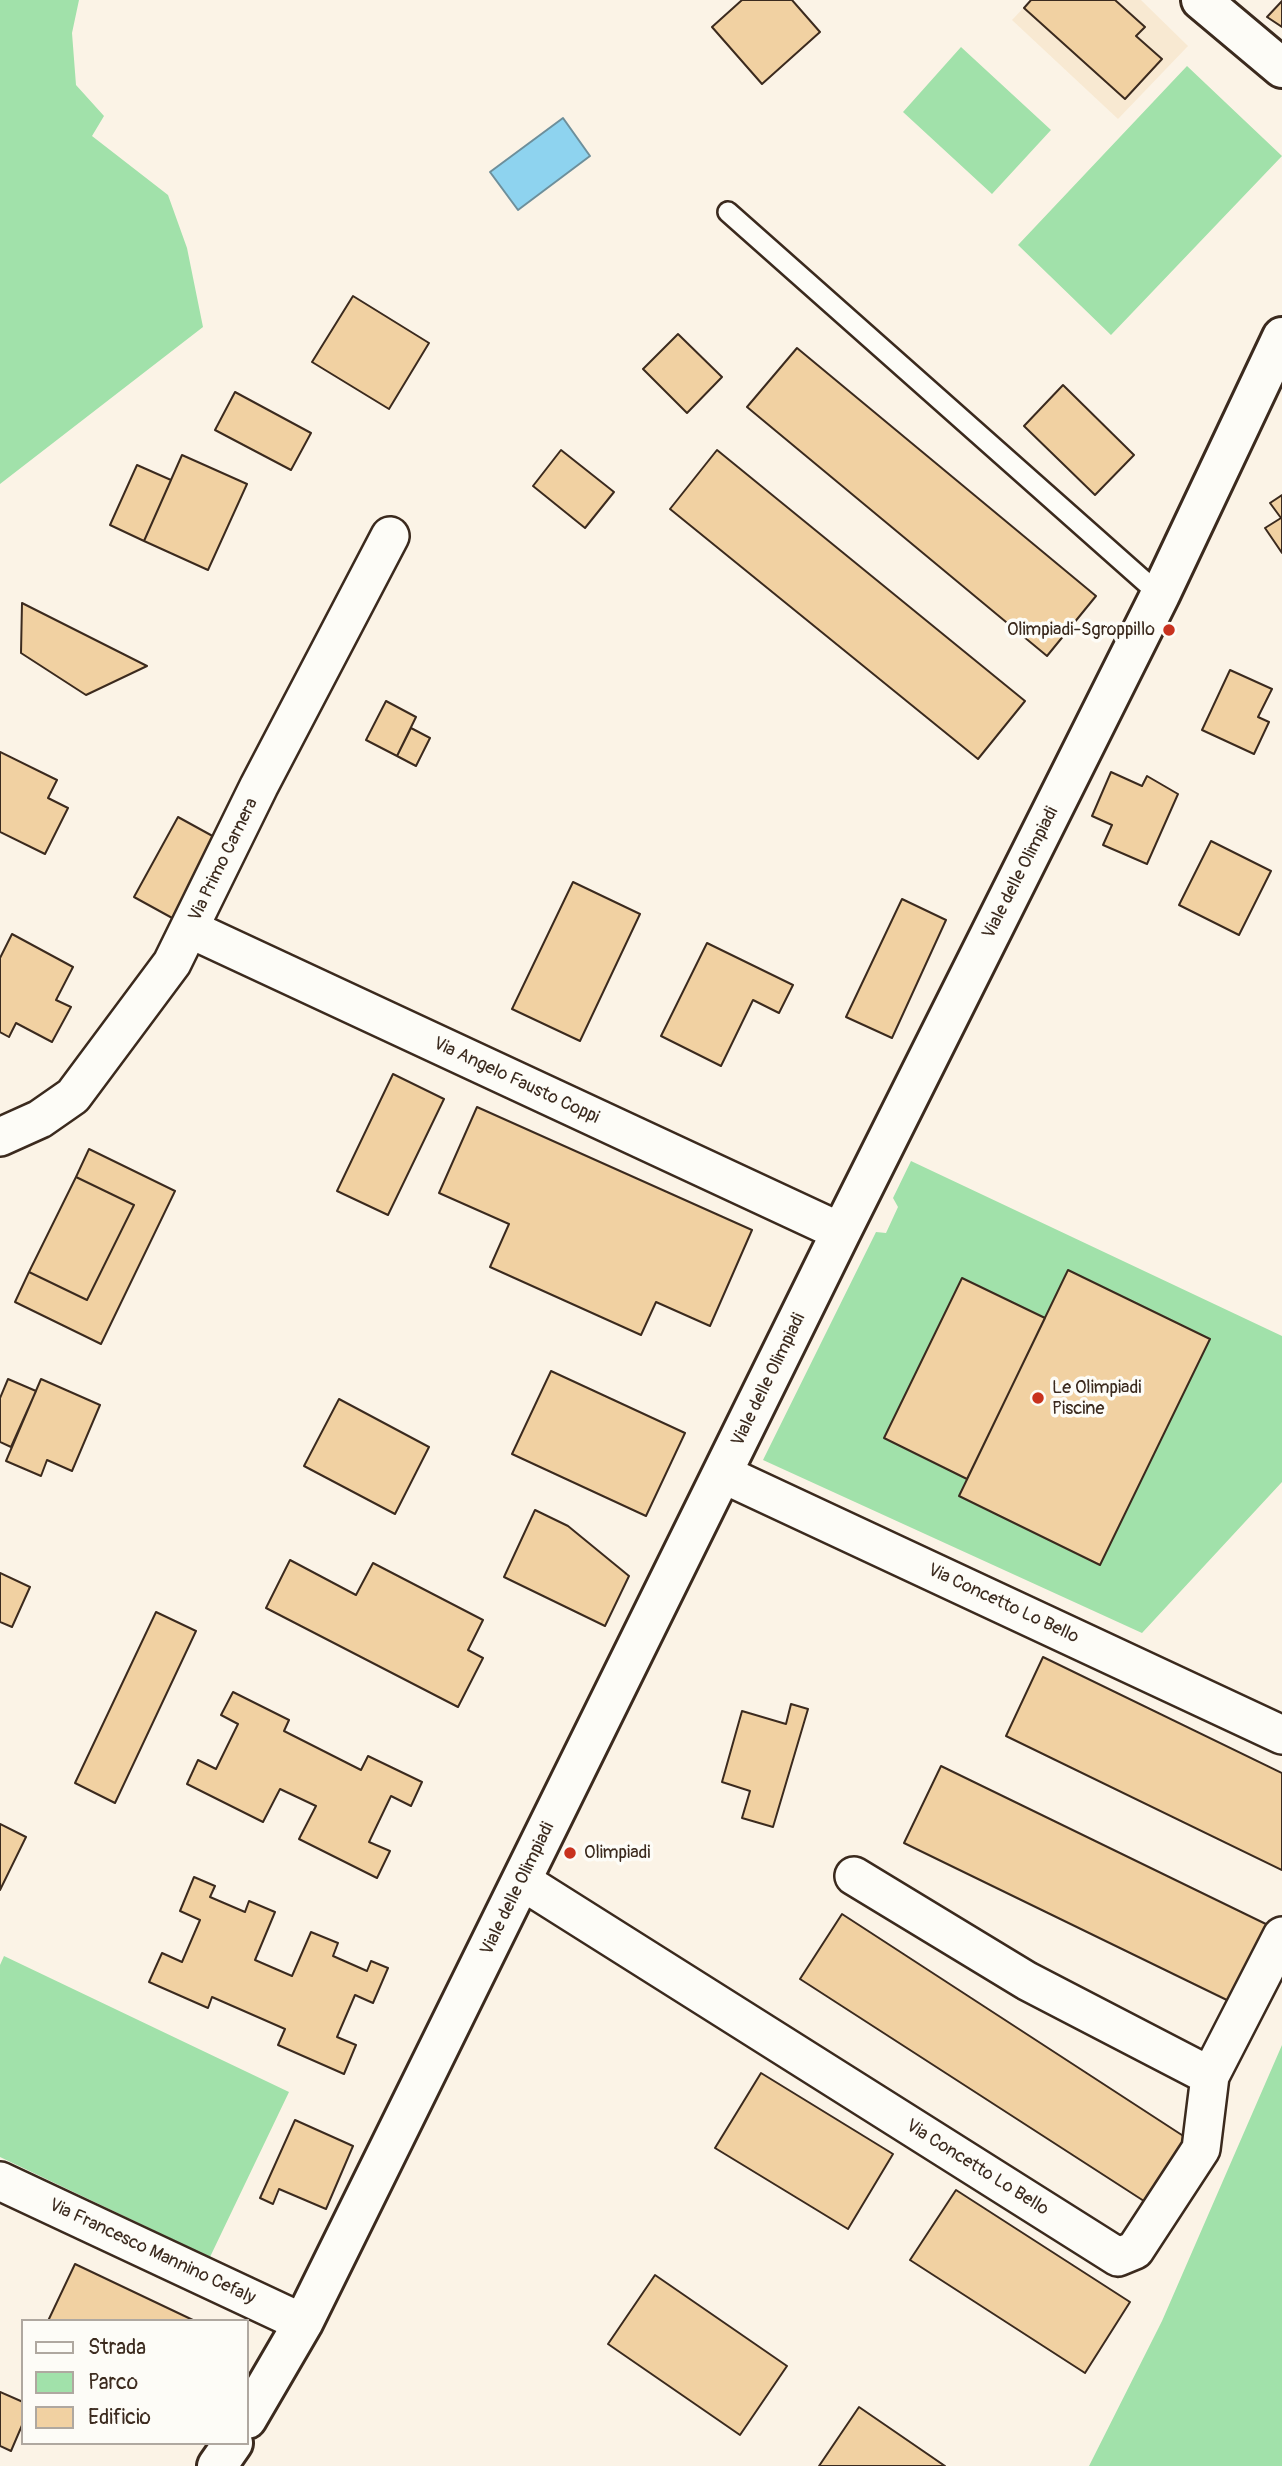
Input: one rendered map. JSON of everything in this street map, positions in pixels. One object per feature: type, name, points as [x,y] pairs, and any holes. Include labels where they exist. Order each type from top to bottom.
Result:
[{"type":"street","points":[[1201,0],[1282,68]]},
{"type":"street","name":"Viale delle Olimpiadi","points":[[248,2417],[303,2323],[841,1232],[1160,595],[1282,337]]},
{"type":"street","name":"Via Primo Carnera","points":[[0,1137],[40,1119],[73,1096],[172,963],[259,786],[390,536]]},
{"type":"street","name":"Via Angelo Fausto Coppi","points":[[190,929],[841,1232]]},
{"type":"street","name":"Via Concetto Lo Bello","points":[[723,1474],[1282,1735]]},
{"type":"street","points":[[854,1876],[1027,1981],[1210,2076]]},
{"type":"street","name":"Via Concetto Lo Bello","points":[[522,1881],[1118,2257],[1135,2250],[1201,2149],[1210,2076],[1282,1936]]},
{"type":"street","name":"Via Francesco Mannino Cefaly","points":[[0,2181],[303,2323]]},
{"type":"street","points":[[217,2466],[232,2445]]},
{"type":"lane","points":[[728,212],[1160,595]]},
{"type":"shaded area","points":[[1031,0],[1141,0],[1188,46],[1118,119],[1012,20]]},
{"type":"green space","points":[[0,0],[79,0],[72,33],[76,85],[104,116],[92,136],[168,195],[187,248],[203,327],[0,484]]},
{"type":"green space","points":[[961,47],[1051,130],[992,194],[903,112]]},
{"type":"green space","points":[[1187,66],[1282,156],[1111,335],[1018,245]]},
{"type":"green space","name":"Le Olimpiadi Piscine","points":[[911,1161],[1282,1336],[1282,1482],[1142,1633],[763,1460],[876,1232],[886,1233],[898,1207],[893,1198]]},
{"type":"green space","points":[[4,1956],[289,2092],[210,2257],[0,2157],[0,1965]]},
{"type":"green space","points":[[1282,2045],[1282,2466],[1089,2466],[1162,2321]]},
{"type":"water","points":[[563,118],[590,156],[518,210],[490,172]]},
{"type":"building","points":[[742,0],[792,0],[820,32],[762,84],[712,27]]},
{"type":"building","points":[[1031,0],[1115,0],[1145,27],[1136,36],[1162,59],[1125,99],[1024,8]]},
{"type":"building","points":[[1282,1],[1282,27],[1267,17]]},
{"type":"building","points":[[353,296],[429,343],[389,409],[312,362]]},
{"type":"building","points":[[678,334],[722,377],[687,413],[643,369]]},
{"type":"building","points":[[797,348],[1096,596],[1047,656],[747,407]]},
{"type":"building","points":[[1063,385],[1134,455],[1095,495],[1024,426]]},
{"type":"building","points":[[235,392],[311,433],[291,470],[215,430]]},
{"type":"building","points":[[561,450],[614,492],[585,528],[533,486]]},
{"type":"building","points":[[717,450],[1025,701],[978,759],[670,509]]},
{"type":"building","points":[[182,455],[247,484],[208,570],[144,541]]},
{"type":"building","points":[[137,465],[171,480],[144,541],[110,525]]},
{"type":"building","points":[[1282,495],[1282,553],[1265,528],[1281,518],[1270,503]]},
{"type":"building","points":[[22,603],[147,666],[86,695],[21,653]]},
{"type":"building","points":[[1230,670],[1272,689],[1258,717],[1269,722],[1254,754],[1202,730]]},
{"type":"building","points":[[386,701],[416,717],[397,756],[366,740]]},
{"type":"building","points":[[411,728],[430,738],[416,766],[397,756]]},
{"type":"building","points":[[0,752],[57,780],[48,798],[68,808],[45,854],[0,832]]},
{"type":"building","points":[[1111,772],[1142,786],[1147,776],[1178,794],[1147,864],[1103,845],[1112,825],[1092,816]]},
{"type":"building","points":[[178,817],[218,839],[174,919],[134,897]]},
{"type":"building","points":[[1211,841],[1271,871],[1239,935],[1179,905]]},
{"type":"building","points":[[573,882],[640,914],[580,1041],[512,1009]]},
{"type":"building","points":[[902,899],[946,920],[892,1038],[846,1017]]},
{"type":"building","points":[[12,934],[73,967],[56,1000],[71,1007],[52,1042],[16,1023],[9,1037],[0,1032],[0,958]]},
{"type":"building","points":[[707,943],[793,985],[779,1013],[753,1000],[721,1066],[661,1036]]},
{"type":"building","points":[[393,1074],[444,1099],[388,1215],[337,1191]]},
{"type":"building","points":[[477,1107],[752,1230],[710,1326],[656,1302],[641,1335],[490,1267],[509,1224],[439,1193]]},
{"type":"building","points":[[89,1149],[175,1191],[101,1344],[15,1302],[29,1272],[87,1300],[134,1205],[76,1177]]},
{"type":"building","points":[[76,1177],[134,1205],[87,1300],[29,1272]]},
{"type":"building","points":[[1068,1270],[1210,1339],[1100,1565],[959,1496]]},
{"type":"building","points":[[962,1278],[1045,1318],[967,1479],[884,1438]]},
{"type":"building","points":[[551,1371],[685,1433],[646,1516],[512,1454]]},
{"type":"building","points":[[8,1379],[36,1391],[11,1447],[0,1442],[0,1398]]},
{"type":"building","points":[[41,1379],[100,1405],[72,1471],[47,1460],[41,1476],[6,1461]]},
{"type":"building","points":[[339,1399],[429,1447],[395,1514],[304,1466]]},
{"type":"building","points":[[535,1510],[568,1526],[629,1576],[605,1626],[504,1577]]},
{"type":"building","points":[[290,1560],[356,1595],[373,1563],[483,1620],[468,1650],[483,1658],[458,1707],[266,1608]]},
{"type":"building","points":[[0,1573],[30,1587],[12,1627],[0,1622]]},
{"type":"building","points":[[156,1612],[196,1631],[115,1803],[75,1783]]},
{"type":"building","points":[[1043,1657],[1282,1773],[1282,1870],[1006,1736]]},
{"type":"building","points":[[233,1692],[289,1720],[284,1731],[361,1770],[368,1756],[422,1782],[411,1806],[391,1796],[369,1842],[390,1851],[377,1878],[299,1839],[316,1806],[280,1789],[263,1822],[187,1784],[198,1760],[216,1769],[238,1724],[221,1715]]},
{"type":"building","points":[[791,1704],[808,1709],[773,1827],[742,1818],[750,1791],[722,1782],[742,1711],[786,1724]]},
{"type":"building","points":[[941,1766],[1270,1926],[1233,2003],[904,1843]]},
{"type":"building","points":[[0,1824],[26,1837],[0,1890]]},
{"type":"building","points":[[194,1877],[215,1886],[210,1897],[245,1912],[249,1901],[275,1912],[255,1960],[292,1976],[311,1932],[338,1943],[333,1956],[367,1971],[371,1961],[388,1968],[373,2003],[355,1995],[337,2037],[356,2045],[344,2074],[278,2045],[285,2029],[212,1997],[208,2008],[149,1982],[162,1953],[182,1962],[200,1920],[180,1911]]},
{"type":"building","points":[[842,1914],[1188,2139],[1147,2203],[800,1979]]},
{"type":"building","points":[[761,2073],[893,2154],[848,2229],[715,2148]]},
{"type":"building","points":[[295,2120],[353,2146],[326,2209],[279,2189],[273,2204],[260,2198]]},
{"type":"building","points":[[956,2190],[1130,2302],[1085,2373],[910,2260]]},
{"type":"building","points":[[75,2264],[191,2319],[49,2319]]},
{"type":"building","points":[[655,2275],[787,2366],[740,2435],[608,2344]]},
{"type":"building","points":[[0,2392],[21,2401],[21,2428],[11,2451],[0,2446]]},
{"type":"building","points":[[859,2407],[945,2466],[819,2466]]},
{"type":"place","name":"Olimpiadi-Sgroppillo","points":[[1169,630]]},
{"type":"place","name":"Le Olimpiadi Piscine","points":[[1038,1398]]},
{"type":"place","name":"Olimpiadi","points":[[570,1853]]}]
